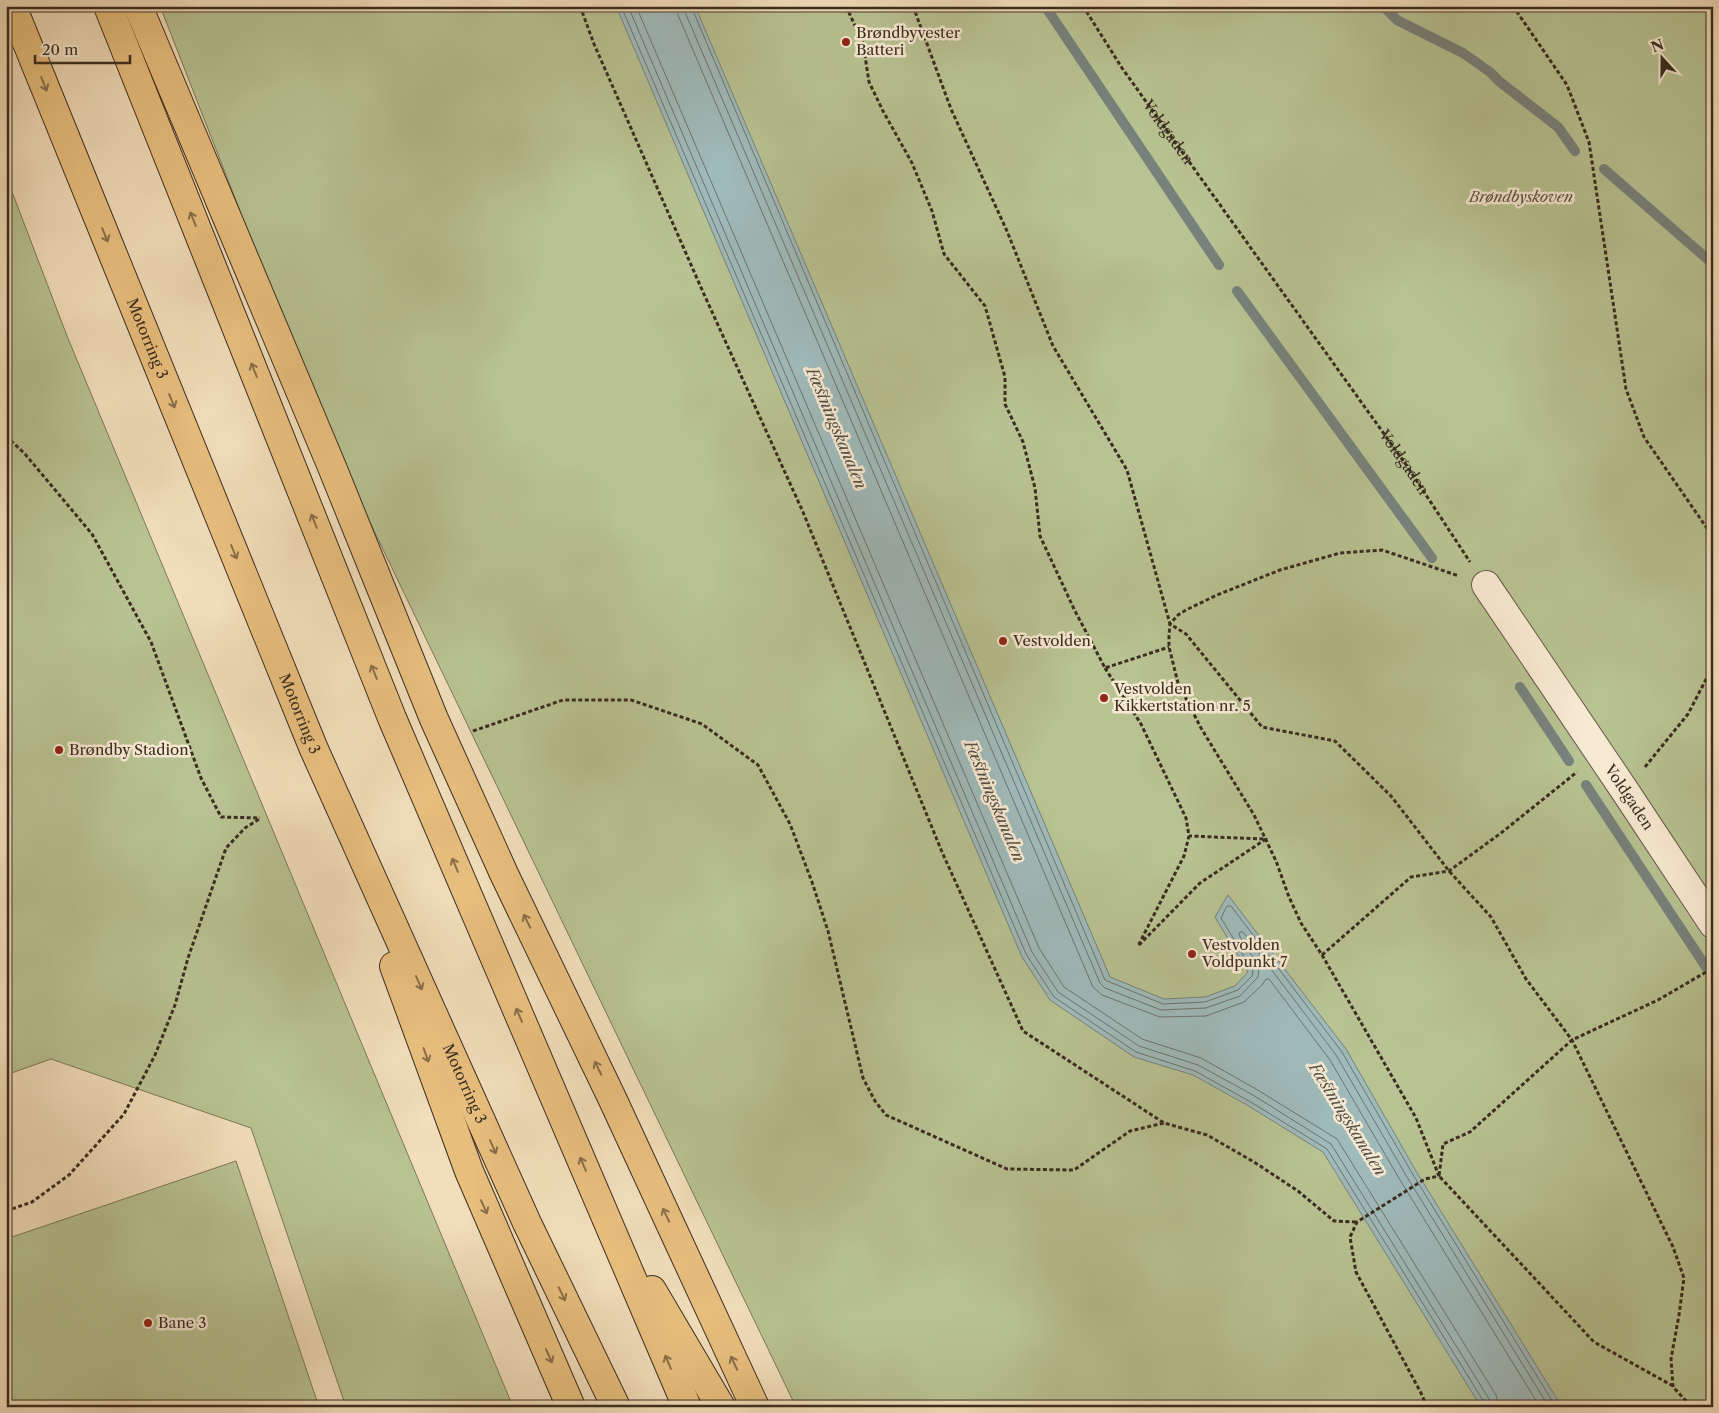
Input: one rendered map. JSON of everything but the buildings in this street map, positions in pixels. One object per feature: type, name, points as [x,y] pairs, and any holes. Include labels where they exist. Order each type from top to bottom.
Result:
[{"type":"highway","name":"Motorring 3","points":[[12,6],[313,747],[527,1223],[616,1407]]},
{"type":"highway","points":[[108,6],[392,718],[687,1407]]},
{"type":"highway","points":[[138,6],[332,467],[434,719],[505,876],[612,1098],[755,1407]]},
{"type":"highway","points":[[313,747],[469,1171],[571,1407]]},
{"type":"highway","points":[[597,1197],[721,1407]]},
{"type":"street","name":"Voldgaden","points":[[1486,585],[1713,924]]},
{"type":"path","points":[[580,6],[594,44],[803,512],[942,852],[1023,1032],[1164,1123],[1207,1135],[1254,1162],[1298,1191],[1334,1221],[1357,1222]]},
{"type":"path","points":[[846,6],[863,43],[869,82],[912,163],[932,211],[944,254],[985,306],[1005,377],[1005,404],[1023,442],[1035,488],[1040,536],[1075,611],[1105,668],[1141,724],[1186,818],[1189,836],[1184,856],[1138,946],[1200,883],[1266,839]]},
{"type":"path","points":[[913,6],[951,109],[1007,231],[1053,346],[1127,470],[1170,624],[1169,647],[1178,683],[1201,728],[1254,814],[1301,923],[1322,955],[1416,1118],[1439,1176],[1594,1342],[1673,1387],[1692,1407]]},
{"type":"path","points":[[916,14],[917,6]]},
{"type":"path","name":"Voldgaden","points":[[1084,6],[1122,68],[1407,466],[1486,585]]},
{"type":"path","points":[[1513,6],[1567,85],[1589,142],[1626,389],[1644,437],[1713,537]]},
{"type":"path","points":[[6,436],[25,454],[92,534],[151,642],[202,778],[221,817],[261,818],[245,828],[226,848],[165,1030],[155,1055],[124,1114],[69,1175],[32,1202],[6,1211]]},
{"type":"path","points":[[1170,624],[1178,615],[1186,610],[1217,595],[1280,570],[1340,553],[1382,550],[1486,585]]},
{"type":"path","points":[[1170,624],[1186,634],[1262,726],[1335,741],[1391,796],[1449,871],[1491,917],[1526,979],[1572,1040],[1672,1247],[1684,1278],[1670,1360],[1673,1387]]},
{"type":"path","points":[[1105,668],[1169,647]]},
{"type":"path","points":[[1625,791],[1688,714],[1713,666]]},
{"type":"path","points":[[471,731],[563,700],[632,700],[702,724],[758,764],[790,824],[812,882],[828,931],[863,1078],[875,1102],[886,1115],[1007,1169],[1074,1170],[1130,1131],[1164,1123]]},
{"type":"path","points":[[1322,955],[1411,876],[1449,871],[1502,833],[1600,754]]},
{"type":"path","points":[[1189,836],[1266,839]]},
{"type":"path","points":[[1439,1176],[1443,1144],[1470,1132],[1572,1040],[1658,1000],[1713,968]]},
{"type":"path","points":[[1427,1407],[1356,1272],[1350,1237],[1357,1222],[1425,1179],[1439,1176]]},
{"type":"green space","name":"Vestvolden","points":[[160,6],[1713,6],[1713,1407],[796,1407],[326,431]]},
{"type":"green space","points":[[6,176],[67,336],[513,1407],[346,1407],[251,1128],[51,1059],[6,1075]]},
{"type":"green space","name":"Bane 3","points":[[236,1161],[319,1407],[6,1407],[6,1239]]},
{"type":"water","name":"Fæstningskanalen","points":[[616,6],[695,6],[1110,977],[1164,999],[1205,997],[1235,986],[1248,972],[1215,917],[1228,895],[1346,1049],[1416,1171],[1562,1407],[1481,1407],[1323,1152],[1247,1105],[1193,1075],[1134,1057],[1050,1000],[1022,957]]},
{"type":"waterway","points":[[1045,6],[1219,265]]},
{"type":"waterway","points":[[1383,6],[1397,20],[1463,53],[1490,72],[1558,127],[1575,151]]},
{"type":"waterway","points":[[1604,169],[1713,264]]},
{"type":"waterway","points":[[1237,291],[1432,558]]},
{"type":"waterway","points":[[1520,687],[1569,761]]},
{"type":"waterway","points":[[1586,785],[1706,967]]},
{"type":"place","name":"Brøndbyvester Batteri","points":[[846,42]]},
{"type":"place","name":"Vestvolden","points":[[1003,641]]},
{"type":"place","name":"Vestvolden Kikkertstation nr. 5","points":[[1104,698]]},
{"type":"place","name":"Brøndby Stadion","points":[[59,750]]},
{"type":"place","name":"Vestvolden Voldpunkt 7","points":[[1192,954]]},
{"type":"place","name":"Bane 3","points":[[148,1323]]},
{"type":"park label","name":"Brøndbyskoven","points":[[1521,197]]}]
